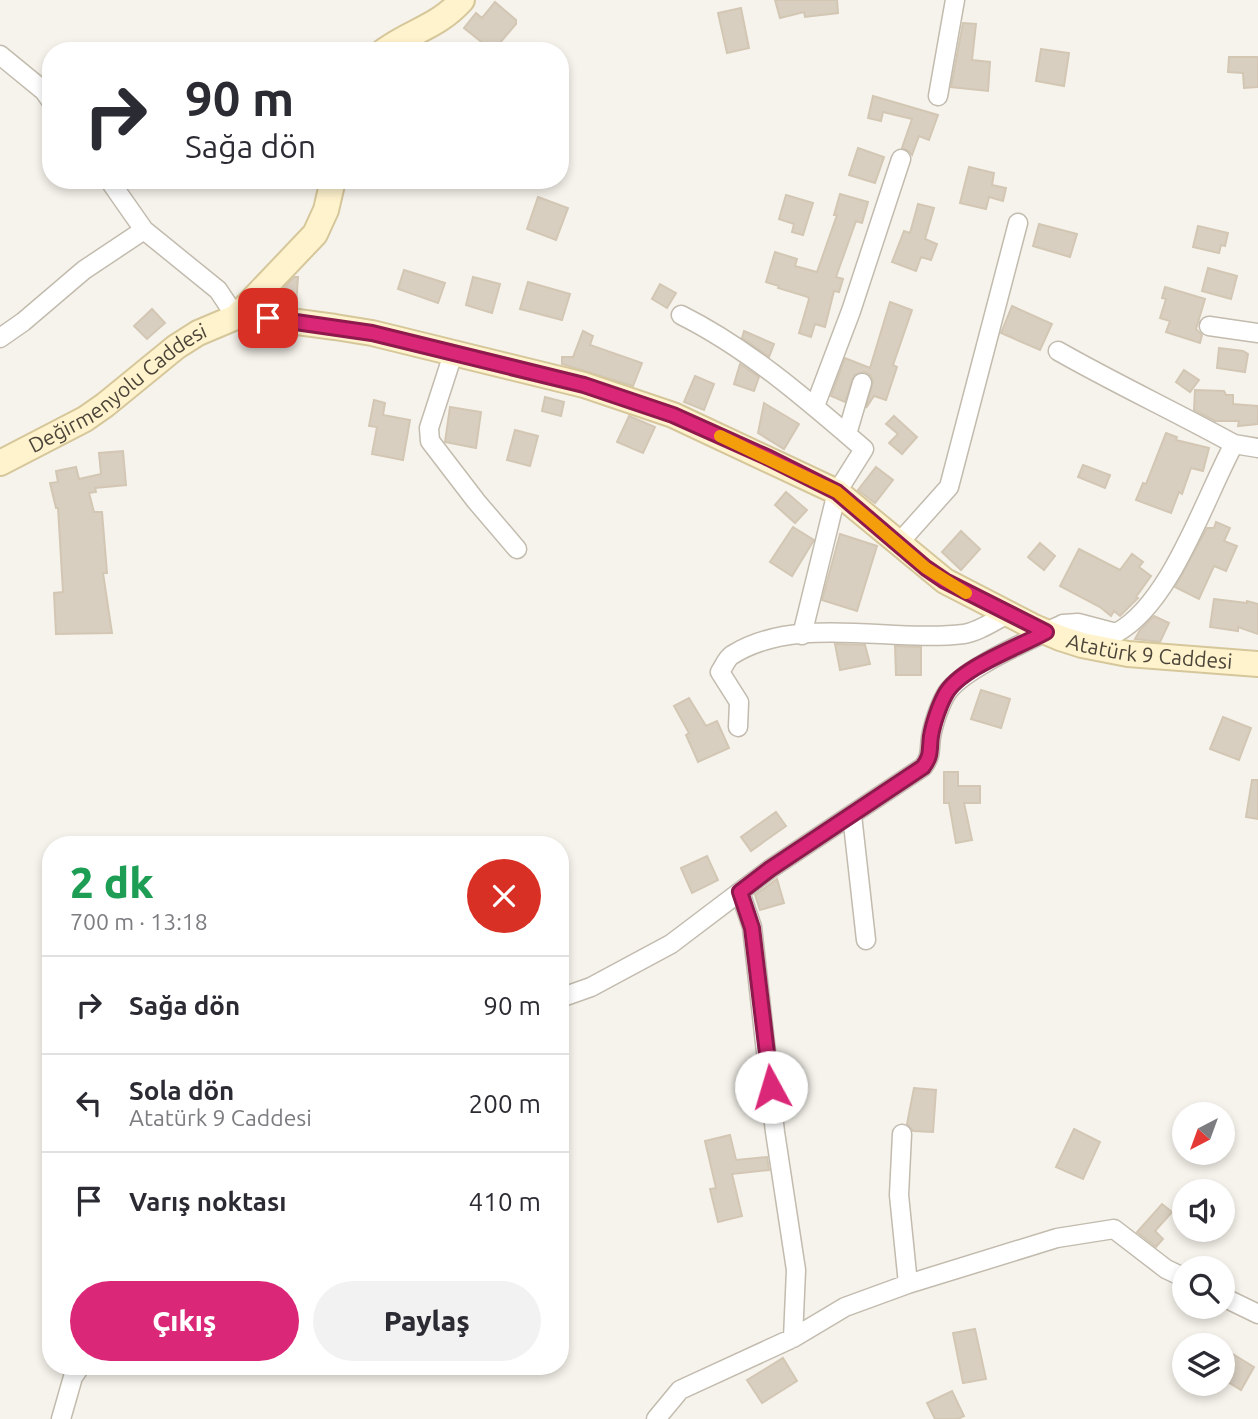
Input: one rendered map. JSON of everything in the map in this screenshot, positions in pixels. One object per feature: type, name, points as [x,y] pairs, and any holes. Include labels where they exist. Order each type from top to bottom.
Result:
[{"type":"street","points":[[396,42],[442,19],[462,0]]},
{"type":"street","points":[[939,96],[955,0]]},
{"type":"street","points":[[0,55],[42,89]]},
{"type":"street","points":[[815,406],[851,311],[901,159]]},
{"type":"street","points":[[115,189],[144,230],[218,290],[236,317],[315,234],[326,210],[331,189]]},
{"type":"street","points":[[898,544],[949,487],[1018,223]]},
{"type":"street","points":[[0,338],[84,270],[144,230]]},
{"type":"street","points":[[681,315],[717,333],[815,406],[864,449],[837,492],[802,635]]},
{"type":"street","name":"Atatürk 9 Caddesi","points":[[236,317],[268,318],[372,333],[555,377],[640,402],[727,439],[837,492],[945,581],[1046,632],[1082,645],[1128,654],[1258,664]]},
{"type":"street","name":"Değirmenyolu Caddesi","points":[[0,463],[85,419],[187,340],[236,317]]},
{"type":"street","points":[[1209,326],[1258,333]]},
{"type":"street","points":[[1058,351],[1117,385],[1234,444],[1258,448]]},
{"type":"street","points":[[453,354],[429,428],[430,441],[517,548]]},
{"type":"street","points":[[846,434],[862,383]]},
{"type":"street","points":[[569,995],[592,987],[671,944],[770,869],[923,767],[931,756],[931,737],[945,695],[957,680],[983,663],[1063,624],[1078,623],[1116,633],[1130,626],[1156,598],[1203,510],[1234,444]]},
{"type":"street","points":[[738,727],[739,702],[720,672],[730,656],[769,639],[826,632],[907,636],[967,634],[1008,614]]},
{"type":"street","points":[[852,815],[866,940]]},
{"type":"street","points":[[740,892],[752,928],[775,1132],[796,1270],[793,1338]]},
{"type":"street","points":[[902,1134],[899,1195],[908,1284]]},
{"type":"street","points":[[656,1419],[680,1390],[793,1338],[845,1307],[908,1284],[1057,1238],[1114,1229],[1172,1272]]},
{"type":"street","points":[[1235,1303],[1258,1314]]},
{"type":"street","points":[[61,1419],[74,1375]]},
{"type":"building","points":[[775,0],[837,0],[838,13],[805,17],[804,12],[780,18]]},
{"type":"building","points":[[495,2],[516,20],[516,24],[501,42],[482,42],[464,28],[476,13],[482,18]]},
{"type":"building","points":[[741,8],[749,48],[727,53],[718,13]]},
{"type":"building","points":[[963,23],[976,24],[972,60],[990,62],[988,91],[951,87]]},
{"type":"building","points":[[1041,49],[1069,53],[1064,86],[1036,81]]},
{"type":"building","points":[[1229,57],[1258,57],[1258,87],[1244,88],[1243,73],[1228,72]]},
{"type":"building","points":[[873,96],[938,115],[929,140],[919,136],[912,155],[902,148],[912,119],[883,112],[881,121],[868,118]]},
{"type":"building","points":[[858,148],[884,157],[875,183],[849,175]]},
{"type":"building","points":[[969,167],[994,173],[992,185],[1006,188],[1003,201],[989,197],[986,209],[960,203]]},
{"type":"building","points":[[840,194],[868,202],[862,223],[856,221],[836,277],[843,279],[839,292],[834,291],[825,327],[815,324],[811,337],[799,333],[808,297],[766,282],[775,252],[797,259],[795,266],[817,272],[837,215],[834,215]]},
{"type":"building","points":[[786,195],[813,203],[803,235],[792,232],[794,224],[779,219]]},
{"type":"building","points":[[538,197],[568,208],[556,240],[527,229]]},
{"type":"building","points":[[918,204],[934,208],[925,239],[937,244],[931,260],[921,257],[916,271],[892,262],[904,231],[910,233]]},
{"type":"building","points":[[1039,224],[1077,234],[1070,257],[1033,246]]},
{"type":"building","points":[[1198,226],[1228,233],[1225,246],[1221,245],[1219,253],[1193,247]]},
{"type":"building","points":[[1208,268],[1237,276],[1231,299],[1202,291]]},
{"type":"building","points":[[404,270],[445,283],[438,303],[398,289]]},
{"type":"building","points":[[294,277],[298,277],[296,307],[277,304],[278,295]]},
{"type":"building","points":[[473,277],[500,284],[492,313],[466,305]]},
{"type":"building","points":[[528,282],[570,294],[562,320],[520,309]]},
{"type":"building","points":[[660,284],[676,293],[667,308],[652,299]]},
{"type":"building","points":[[1165,287],[1205,299],[1196,329],[1202,335],[1200,343],[1166,332],[1170,321],[1160,318],[1166,299],[1162,298]]},
{"type":"building","points":[[890,302],[912,310],[893,365],[897,367],[886,400],[874,396],[866,408],[873,381],[865,372],[854,375],[845,402],[831,396],[845,358],[870,368]]},
{"type":"building","points":[[1012,306],[1052,324],[1040,350],[1001,333]]},
{"type":"building","points":[[152,309],[165,323],[147,339],[134,326]]},
{"type":"building","points":[[583,331],[593,336],[590,345],[642,363],[633,386],[562,364],[562,357],[573,357]]},
{"type":"building","points":[[744,331],[774,344],[769,357],[742,338]]},
{"type":"building","points":[[1219,348],[1248,354],[1245,372],[1217,368]]},
{"type":"building","points":[[740,364],[759,377],[754,391],[734,384]]},
{"type":"building","points":[[1184,370],[1199,380],[1190,392],[1176,382]]},
{"type":"building","points":[[695,376],[714,384],[704,410],[684,402]]},
{"type":"building","points":[[1195,390],[1224,391],[1226,395],[1233,395],[1233,404],[1258,406],[1258,424],[1238,426],[1239,421],[1215,421],[1194,410]]},
{"type":"building","points":[[545,397],[564,402],[561,416],[542,411]]},
{"type":"building","points":[[374,400],[385,403],[383,415],[410,420],[403,460],[372,454],[377,427],[369,426]]},
{"type":"building","points":[[764,403],[799,424],[784,449],[758,433]]},
{"type":"building","points":[[450,407],[481,412],[476,448],[445,442]]},
{"type":"building","points":[[629,416],[655,427],[643,453],[617,442]]},
{"type":"building","points":[[894,416],[917,437],[902,454],[889,443],[898,434],[886,424]]},
{"type":"building","points":[[515,430],[538,436],[530,466],[507,460]]},
{"type":"building","points":[[1166,433],[1177,437],[1176,440],[1209,448],[1203,471],[1191,468],[1182,494],[1179,492],[1171,513],[1136,500],[1143,483],[1146,484]]},
{"type":"building","points":[[123,451],[126,485],[95,488],[96,492],[89,493],[94,512],[102,512],[107,573],[103,573],[112,633],[56,634],[54,593],[63,592],[58,508],[50,483],[58,482],[56,471],[76,467],[79,479],[101,474],[99,453]]},
{"type":"building","points":[[1083,465],[1110,475],[1105,488],[1078,477]]},
{"type":"building","points":[[876,467],[893,480],[875,503],[858,490]]},
{"type":"building","points":[[786,492],[807,510],[795,523],[775,505]]},
{"type":"building","points":[[1216,522],[1230,528],[1224,541],[1237,546],[1226,571],[1214,566],[1199,599],[1175,587],[1207,528],[1214,528]]},
{"type":"building","points":[[793,527],[814,540],[792,576],[770,562]]},
{"type":"building","points":[[961,531],[980,549],[961,570],[942,552]]},
{"type":"building","points":[[840,534],[877,546],[857,611],[822,600]]},
{"type":"building","points":[[1040,543],[1055,556],[1044,570],[1028,557]]},
{"type":"building","points":[[1079,549],[1120,570],[1132,554],[1143,562],[1139,567],[1151,576],[1136,597],[1138,598],[1120,616],[1114,611],[1111,616],[1100,607],[1060,586]]},
{"type":"building","points":[[1214,599],[1258,604],[1258,634],[1238,627],[1238,631],[1210,627]]},
{"type":"building","points":[[1154,616],[1169,623],[1160,642],[1135,639],[1140,630]]},
{"type":"building","points":[[835,644],[865,645],[870,664],[840,670]]},
{"type":"building","points":[[895,646],[921,647],[921,675],[896,675]]},
{"type":"building","points":[[981,690],[1010,699],[1001,728],[971,719]]},
{"type":"building","points":[[689,698],[706,726],[717,721],[729,748],[698,762],[686,735],[689,733],[674,706]]},
{"type":"building","points":[[1223,717],[1251,728],[1239,760],[1210,749]]},
{"type":"building","points":[[944,772],[958,772],[958,786],[980,786],[980,803],[964,803],[972,840],[956,843],[949,803],[944,803]]},
{"type":"building","points":[[1252,780],[1258,780],[1258,819],[1246,817]]},
{"type":"building","points":[[776,812],[786,826],[751,851],[741,837]]},
{"type":"building","points":[[707,856],[718,880],[692,893],[681,868]]},
{"type":"building","points":[[777,879],[784,903],[760,910],[755,895]]},
{"type":"building","points":[[914,1088],[936,1090],[933,1132],[913,1131],[907,1124]]},
{"type":"building","points":[[1074,1129],[1100,1142],[1083,1179],[1056,1167]]},
{"type":"building","points":[[730,1135],[736,1160],[767,1157],[769,1170],[732,1174],[742,1216],[718,1222],[710,1189],[716,1188],[705,1141]]},
{"type":"building","points":[[1162,1204],[1172,1212],[1155,1231],[1163,1239],[1156,1247],[1137,1232]]},
{"type":"building","points":[[975,1329],[986,1379],[963,1383],[953,1333]]},
{"type":"building","points":[[1235,1355],[1254,1367],[1241,1390],[1235,1386]]},
{"type":"building","points":[[783,1358],[797,1381],[762,1403],[747,1380]]},
{"type":"building","points":[[952,1391],[964,1416],[958,1419],[935,1419],[927,1403]]},
{"type":"slow traffic","points":[[720,436],[837,492],[926,568],[966,593]]},
{"type":"route","points":[[268,318],[372,333],[555,377],[640,402],[673,415],[837,492],[945,581],[1046,632],[983,663],[957,680],[945,695],[931,737],[931,756],[923,767],[740,892],[752,928],[771,1087]]}]
